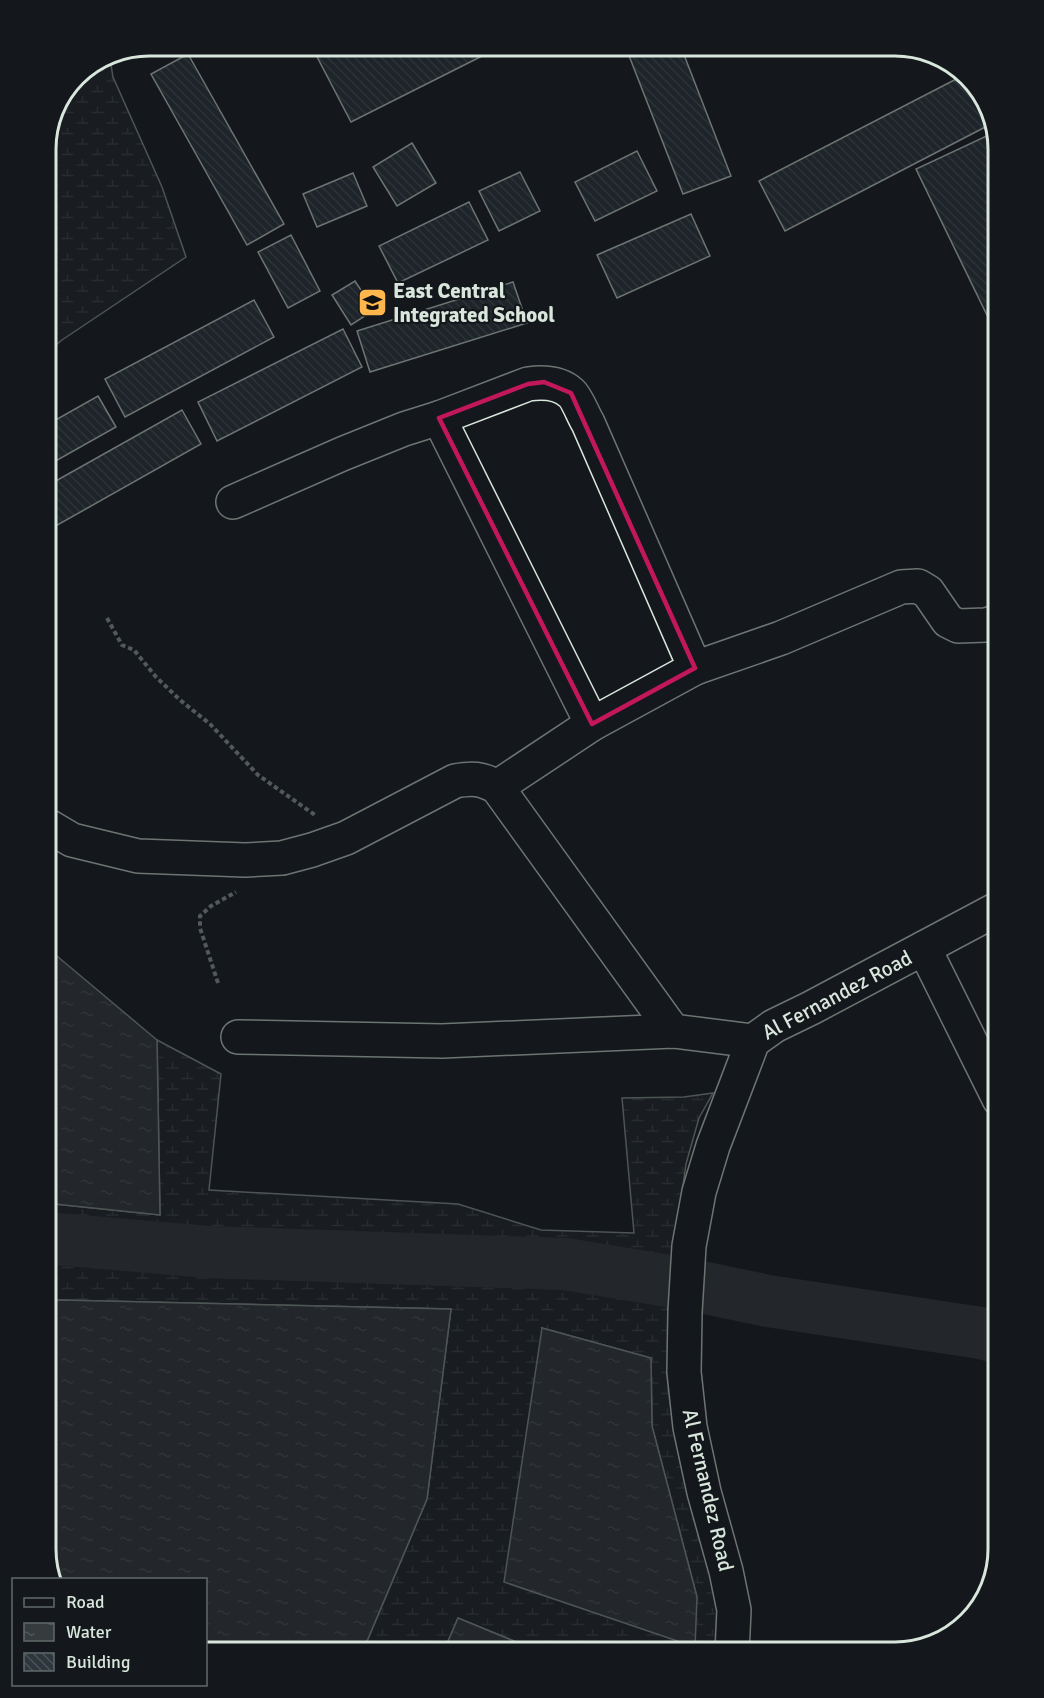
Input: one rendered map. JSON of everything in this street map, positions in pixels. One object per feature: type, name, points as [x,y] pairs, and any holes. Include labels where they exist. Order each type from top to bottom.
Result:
[{"type":"street","points":[[233,502],[404,429],[528,384],[544,382],[556,385],[571,393],[588,423],[694,668]]},
{"type":"street","points":[[439,418],[592,724]]},
{"type":"street","points":[[497,787],[592,724],[694,668],[781,638],[901,587],[918,586],[928,592],[948,621],[958,626],[988,624]]},
{"type":"street","points":[[56,831],[72,840],[138,856],[245,860],[282,858],[346,838],[455,781],[472,778],[487,782],[497,787],[673,1031]]},
{"type":"street","name":"Al Fernandez Road","points":[[733,1642],[734,1610],[690,1427],[684,1372],[689,1246],[699,1192],[713,1146],[753,1041],[774,1026],[988,914]]},
{"type":"street","points":[[924,948],[988,1077]]},
{"type":"street","points":[[238,1037],[442,1041],[673,1031],[753,1041]]},
{"type":"path","points":[[107,618],[122,645],[134,650],[156,677],[210,724],[258,775],[346,838]]},
{"type":"path","points":[[218,983],[200,928],[200,916],[211,906],[246,887],[245,860]]},
{"type":"highlighted area","points":[[544,382],[571,393],[695,668],[592,724],[439,418],[528,384]]},
{"type":"green space","points":[[111,64],[113,77],[162,187],[186,257],[56,345],[56,143],[59,125],[65,108],[75,92],[87,79]]},
{"type":"green space","points":[[157,1040],[221,1074],[209,1190],[458,1204],[541,1230],[634,1233],[622,1098],[684,1097],[713,1093],[699,1118],[686,1164],[666,1289],[671,1350],[725,1602],[723,1642],[516,1642],[458,1618],[448,1642],[367,1642],[427,1499],[451,1309],[56,1301],[56,1204],[160,1215]],"holes":[[[542,1328],[651,1358],[652,1426],[697,1597]]]},
{"type":"water","points":[[56,955],[157,1040],[160,1215],[56,1204]]},
{"type":"water","points":[[56,1301],[451,1309],[427,1499],[367,1642],[207,1642],[207,1578],[61,1578],[56,1561]]},
{"type":"water","points":[[542,1328],[651,1358],[652,1426],[697,1597],[695,1642],[680,1642],[504,1582]]},
{"type":"water","points":[[458,1618],[516,1642],[448,1642]]},
{"type":"building","points":[[184,56],[189,56],[284,224],[247,245],[151,74]]},
{"type":"building","points":[[317,56],[482,56],[351,122]]},
{"type":"building","points":[[629,56],[684,56],[731,176],[683,194]]},
{"type":"building","points":[[957,79],[973,97],[985,127],[785,231],[759,181]]},
{"type":"building","points":[[988,135],[988,317],[916,169]]},
{"type":"building","points":[[412,143],[436,183],[397,206],[373,167]]},
{"type":"building","points":[[637,151],[657,191],[595,221],[575,182]]},
{"type":"building","points":[[520,172],[540,211],[499,231],[479,191]]},
{"type":"building","points":[[353,173],[367,206],[317,227],[303,194]]},
{"type":"building","points":[[469,202],[488,240],[398,283],[379,246]]},
{"type":"building","points":[[691,214],[710,256],[617,298],[597,255]]},
{"type":"building","points":[[291,235],[320,291],[288,308],[258,252]]},
{"type":"building","points":[[355,281],[374,310],[351,325],[332,295]]},
{"type":"building","points":[[513,282],[527,323],[370,372],[357,331]]},
{"type":"building","points":[[254,300],[274,337],[125,417],[105,379]]},
{"type":"building","points":[[343,329],[362,367],[217,441],[198,402]]},
{"type":"building","points":[[98,396],[116,427],[56,461],[56,420]]},
{"type":"building","points":[[182,410],[201,444],[56,526],[56,481]]},
{"type":"waterway","points":[[56,1239],[208,1252],[565,1264],[687,1284],[768,1301],[988,1335]]},
{"type":"place","name":"East Central Integrated School","points":[[372,303]]}]
